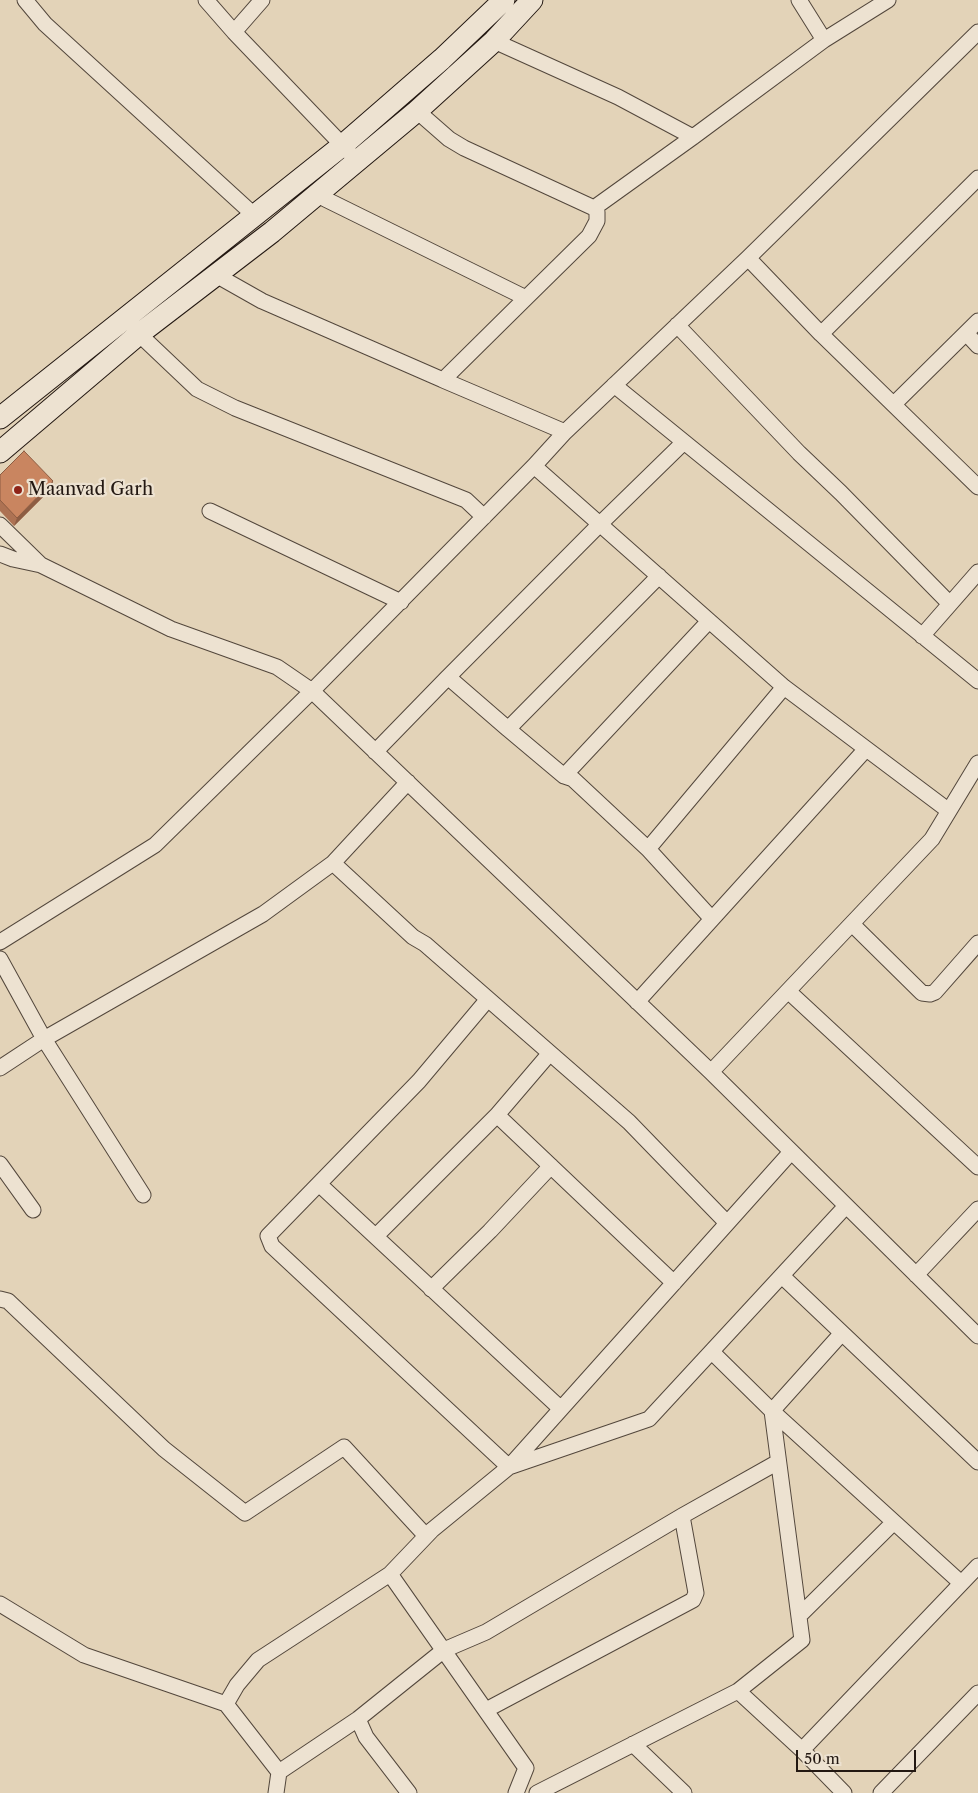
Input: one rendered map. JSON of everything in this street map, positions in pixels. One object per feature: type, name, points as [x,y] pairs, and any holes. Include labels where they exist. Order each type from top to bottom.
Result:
[{"type":"street","points":[[26,0],[45,24],[255,216]]},
{"type":"street","points":[[206,0],[234,32],[358,161]]},
{"type":"street","points":[[234,32],[262,0]]},
{"type":"street","points":[[0,418],[343,145],[442,59],[504,0]]},
{"type":"street","points":[[0,452],[139,334],[317,195],[417,111],[494,41],[532,0]]},
{"type":"street","points":[[799,0],[824,40]]},
{"type":"street","points":[[594,208],[824,40],[888,0]]},
{"type":"street","points":[[0,942],[155,845],[312,691],[534,466],[565,432],[748,258],[978,32]]},
{"type":"street","points":[[494,41],[618,97],[693,137]]},
{"type":"street","points":[[417,111],[449,139],[464,148],[594,208],[597,212],[597,221],[589,236],[443,380]]},
{"type":"street","points":[[820,334],[978,178]]},
{"type":"street","points":[[317,195],[526,298]]},
{"type":"street","points":[[748,258],[820,334],[978,487]]},
{"type":"street","points":[[216,275],[262,300],[565,432]]},
{"type":"street","points":[[894,404],[978,321]]},
{"type":"street","points":[[677,325],[799,452],[950,604]]},
{"type":"street","points":[[966,333],[978,346]]},
{"type":"street","points":[[139,334],[197,389],[235,408],[466,500],[484,516]]},
{"type":"street","points":[[614,385],[978,681]]},
{"type":"street","points":[[376,752],[600,524],[684,442]]},
{"type":"street","points":[[534,466],[784,687],[949,812]]},
{"type":"street","points":[[210,511],[400,602]]},
{"type":"street","points":[[0,525],[41,565]]},
{"type":"street","points":[[0,554],[41,565],[171,629],[277,667],[312,691],[711,1072],[978,1336]]},
{"type":"street","points":[[922,636],[977,574]]},
{"type":"street","points":[[508,729],[659,576]]},
{"type":"street","points":[[564,776],[709,621]]},
{"type":"street","points":[[448,677],[564,776],[573,779],[648,849],[712,919]]},
{"type":"street","points":[[648,849],[784,687]]},
{"type":"street","points":[[637,1002],[866,749]]},
{"type":"street","points":[[711,1072],[932,840],[978,763]]},
{"type":"street","points":[[0,1068],[44,1039],[263,914],[333,863],[408,782]]},
{"type":"street","points":[[333,863],[413,937],[425,944],[629,1122],[728,1224]]},
{"type":"street","points":[[852,924],[922,993],[930,994],[934,992],[978,944]]},
{"type":"street","points":[[0,958],[44,1039],[143,1195]]},
{"type":"street","points":[[788,991],[978,1167]]},
{"type":"street","points":[[488,999],[419,1081],[268,1236],[272,1246],[509,1467]]},
{"type":"street","points":[[376,1236],[496,1115],[550,1053]]},
{"type":"street","points":[[496,1115],[674,1283]]},
{"type":"street","points":[[226,1704],[237,1685],[258,1660],[390,1574],[426,1536],[509,1467],[791,1152]]},
{"type":"street","points":[[0,1164],[33,1210]]},
{"type":"street","points":[[431,1289],[490,1231],[551,1166]]},
{"type":"street","points":[[319,1184],[561,1409]]},
{"type":"street","points":[[509,1467],[650,1419],[846,1206]]},
{"type":"street","points":[[916,1275],[978,1209]]},
{"type":"street","points":[[782,1276],[978,1462]]},
{"type":"street","points":[[0,1299],[8,1301],[164,1449],[245,1513],[344,1447],[426,1536]]},
{"type":"street","points":[[537,1793],[738,1691],[802,1640],[772,1410],[842,1334]]},
{"type":"street","points":[[712,1352],[772,1410],[962,1583]]},
{"type":"street","points":[[279,1772],[358,1719],[444,1650],[486,1632],[682,1516],[778,1462]]},
{"type":"street","points":[[486,1710],[693,1600],[696,1593],[682,1516]]},
{"type":"street","points":[[799,1616],[894,1522]]},
{"type":"street","points":[[802,1750],[978,1566]]},
{"type":"street","points":[[390,1574],[526,1768],[522,1790]]},
{"type":"street","points":[[0,1604],[84,1655],[226,1704],[279,1772],[276,1793]]},
{"type":"street","points":[[738,1691],[802,1750],[844,1793]]},
{"type":"street","points":[[881,1793],[978,1693]]},
{"type":"street","points":[[358,1719],[366,1737],[409,1793]]},
{"type":"street","points":[[633,1744],[684,1793]]},
{"type":"building","points":[[24,451],[53,481],[17,518],[0,500],[0,475]]},
{"type":"place","name":"Maanvad Garh","points":[[18,490]]}]
